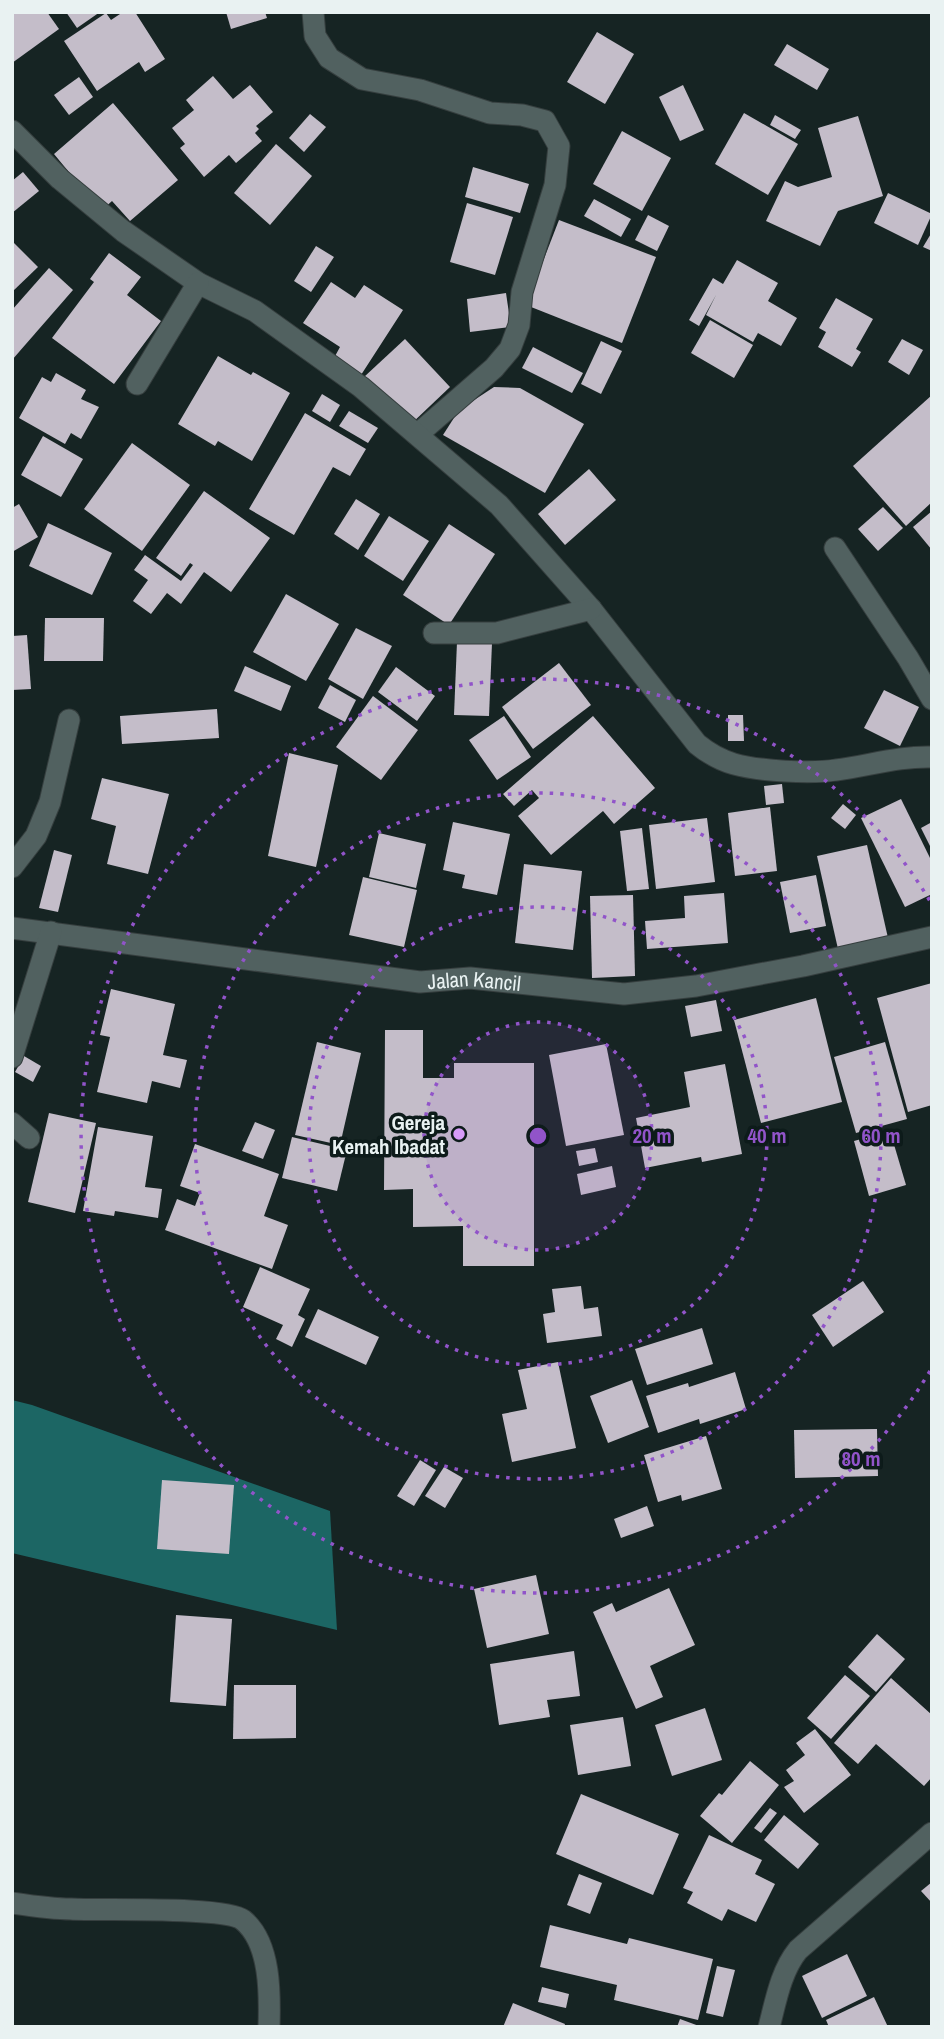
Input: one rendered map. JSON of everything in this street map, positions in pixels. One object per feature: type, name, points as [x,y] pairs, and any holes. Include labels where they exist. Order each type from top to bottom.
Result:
[{"type":"street","points":[[313,12],[315,36],[329,58],[362,79],[420,90],[490,113],[522,115],[545,121],[559,146],[555,185],[522,292],[519,325],[510,349],[494,368],[418,434]]},
{"type":"street","points":[[13,133],[60,179],[122,231],[198,283],[255,312],[361,387],[499,505],[591,609],[696,744],[710,754],[734,764],[777,770],[819,771],[914,757],[932,757]]},
{"type":"street","points":[[137,384],[198,283]]},
{"type":"street","points":[[835,548],[932,699]]},
{"type":"street","points":[[434,633],[497,633],[591,609]]},
{"type":"street","points":[[12,867],[36,836],[50,802],[69,720]]},
{"type":"street","name":"Jalan Kancil","points":[[12,928],[420,982],[470,978],[624,993],[723,981],[932,937]]},
{"type":"street","points":[[12,1057],[51,932]]},
{"type":"street","points":[[12,1123],[29,1138]]},
{"type":"street","points":[[769,2027],[778,1990],[791,1959],[798,1950],[932,1833]]},
{"type":"street","points":[[12,1903],[74,1910],[172,1910],[231,1915],[243,1920],[257,1939],[268,1971],[269,2027]]},
{"type":"shaded area","points":[[12,1400],[330,1511],[337,1630],[12,1553]]},
{"type":"building","points":[[12,12],[47,12],[59,29],[12,63]]},
{"type":"building","points":[[66,12],[100,12],[77,28]]},
{"type":"building","points":[[123,12],[135,12],[165,59],[145,72],[139,62],[97,91],[64,41],[106,13],[111,20]]},
{"type":"building","points":[[226,12],[265,12],[267,18],[231,29]]},
{"type":"building","points":[[597,32],[634,54],[605,104],[567,82]]},
{"type":"building","points":[[787,44],[829,69],[817,90],[774,65]]},
{"type":"building","points":[[213,76],[233,99],[250,85],[273,112],[256,126],[259,129],[255,133],[262,141],[236,163],[229,155],[204,177],[180,148],[185,144],[172,128],[194,110],[186,100]]},
{"type":"building","points":[[79,77],[93,97],[69,115],[54,95]]},
{"type":"building","points":[[683,85],[704,130],[680,141],[659,97]]},
{"type":"building","points":[[113,103],[178,180],[130,221],[112,201],[101,211],[54,154]]},
{"type":"building","points":[[744,113],[798,144],[768,195],[715,164]]},
{"type":"building","points":[[310,114],[326,127],[304,152],[289,138]]},
{"type":"building","points":[[775,115],[801,130],[795,139],[770,125]]},
{"type":"building","points":[[858,116],[883,196],[838,211],[820,246],[766,221],[785,181],[798,187],[832,177],[818,128]]},
{"type":"building","points":[[622,131],[671,158],[642,211],[593,184]]},
{"type":"building","points":[[276,144],[312,176],[270,225],[234,193]]},
{"type":"building","points":[[473,167],[529,184],[520,213],[465,197]]},
{"type":"building","points":[[23,172],[39,191],[12,213],[12,181]]},
{"type":"building","points":[[888,193],[932,214],[918,245],[874,223]]},
{"type":"building","points":[[594,199],[631,219],[621,237],[584,216]]},
{"type":"building","points":[[467,203],[513,217],[495,275],[450,262]]},
{"type":"building","points":[[648,215],[669,226],[657,251],[635,240]]},
{"type":"building","points":[[559,220],[656,257],[622,343],[526,305]]},
{"type":"building","points":[[932,232],[932,251],[923,247]]},
{"type":"building","points":[[12,241],[38,267],[12,292]]},
{"type":"building","points":[[316,246],[334,257],[311,292],[294,281]]},
{"type":"building","points":[[109,253],[141,277],[127,295],[161,321],[114,384],[52,338],[94,282],[90,279]]},
{"type":"building","points":[[737,260],[778,283],[768,301],[797,318],[781,346],[758,333],[753,342],[706,315],[716,295],[699,326],[689,320],[713,278],[723,284]]},
{"type":"building","points":[[49,268],[73,290],[12,360],[12,310]]},
{"type":"building","points":[[331,282],[355,298],[364,285],[403,310],[361,375],[334,358],[340,347],[303,323]]},
{"type":"building","points":[[506,293],[511,327],[470,332],[467,299]]},
{"type":"building","points":[[836,298],[873,319],[856,349],[861,352],[852,367],[818,347],[826,332],[819,328]]},
{"type":"building","points":[[710,320],[753,345],[734,378],[691,353]]},
{"type":"building","points":[[405,339],[450,387],[410,425],[364,377]]},
{"type":"building","points":[[902,339],[923,350],[909,375],[888,362]]},
{"type":"building","points":[[601,341],[622,351],[601,394],[581,384]]},
{"type":"building","points":[[533,347],[583,373],[572,393],[522,368]]},
{"type":"building","points":[[218,356],[290,393],[252,461],[218,441],[215,446],[178,424]]},
{"type":"building","points":[[56,373],[86,390],[81,399],[99,407],[81,439],[71,433],[65,444],[19,418],[42,377],[51,382]]},
{"type":"building","points":[[494,387],[520,388],[584,424],[545,493],[443,435],[459,410]]},
{"type":"building","points":[[322,394],[340,405],[330,422],[312,411]]},
{"type":"building","points":[[932,395],[932,502],[906,526],[853,466]]},
{"type":"building","points":[[349,411],[378,428],[368,443],[339,426]]},
{"type":"building","points":[[305,413],[366,449],[350,476],[333,467],[294,535],[249,509]]},
{"type":"building","points":[[43,436],[83,459],[61,497],[21,475]]},
{"type":"building","points":[[132,443],[190,485],[142,551],[84,509]]},
{"type":"building","points":[[589,469],[616,500],[565,545],[538,514]]},
{"type":"building","points":[[204,491],[270,538],[231,592],[204,572],[181,604],[167,593],[151,614],[133,601],[148,580],[134,570],[145,555],[181,581],[193,565],[190,563],[181,576],[156,558]]},
{"type":"building","points":[[356,499],[380,514],[358,550],[334,534]]},
{"type":"building","points":[[19,504],[38,537],[12,552],[12,508]]},
{"type":"building","points":[[883,507],[903,528],[878,551],[858,529]]},
{"type":"building","points":[[932,511],[932,550],[913,527]]},
{"type":"building","points":[[389,516],[429,541],[403,581],[364,556]]},
{"type":"building","points":[[48,523],[112,553],[92,595],[29,566]]},
{"type":"building","points":[[449,524],[495,554],[449,625],[403,595]]},
{"type":"building","points":[[286,594],[339,624],[306,681],[253,652]]},
{"type":"building","points":[[45,618],[104,618],[103,661],[44,661]]},
{"type":"building","points":[[356,628],[392,646],[363,699],[328,679]]},
{"type":"building","points":[[27,635],[31,689],[12,690],[12,636]]},
{"type":"building","points":[[457,642],[492,643],[489,716],[454,715]]},
{"type":"building","points":[[559,663],[591,705],[533,749],[502,707]]},
{"type":"building","points":[[245,666],[291,686],[281,711],[234,691]]},
{"type":"building","points":[[396,667],[435,696],[417,721],[378,692]]},
{"type":"building","points":[[330,685],[356,700],[345,722],[318,708]]},
{"type":"building","points":[[884,690],[919,707],[900,746],[864,728]]},
{"type":"building","points":[[373,696],[418,730],[381,780],[336,747]]},
{"type":"building","points":[[217,709],[219,738],[122,744],[120,716]]},
{"type":"building","points":[[728,715],[743,715],[744,741],[728,741]]},
{"type":"building","points":[[504,716],[531,757],[497,780],[469,740]]},
{"type":"building","points":[[593,716],[655,788],[614,824],[603,811],[551,855],[518,816],[539,798],[532,790],[514,806],[503,794]]},
{"type":"building","points":[[289,753],[338,765],[316,867],[268,856]]},
{"type":"building","points":[[102,778],[169,794],[148,874],[107,864],[116,826],[91,819]]},
{"type":"building","points":[[782,784],[784,803],[766,805],[764,786]]},
{"type":"building","points":[[901,799],[932,862],[932,894],[905,907],[861,818]]},
{"type":"building","points":[[843,804],[856,815],[845,829],[831,818]]},
{"type":"building","points":[[770,807],[777,871],[735,876],[728,813]]},
{"type":"building","points":[[707,818],[715,882],[656,889],[649,825]]},
{"type":"building","points":[[453,822],[510,834],[497,895],[462,888],[465,875],[443,870]]},
{"type":"building","points":[[932,822],[932,850],[921,828]]},
{"type":"building","points":[[642,828],[649,889],[627,891],[620,831]]},
{"type":"building","points":[[379,833],[426,844],[416,888],[369,877]]},
{"type":"building","points":[[867,845],[888,938],[838,949],[817,856]]},
{"type":"building","points":[[54,850],[72,855],[58,912],[39,908]]},
{"type":"building","points":[[524,864],[582,871],[573,950],[515,943]]},
{"type":"building","points":[[816,875],[826,926],[790,933],[780,882]]},
{"type":"building","points":[[363,877],[417,890],[404,947],[349,935]]},
{"type":"building","points":[[724,893],[728,943],[647,949],[645,921],[685,918],[684,896]]},
{"type":"building","points":[[633,895],[635,976],[592,978],[590,896]]},
{"type":"building","points":[[932,983],[932,1105],[908,1112],[877,998]]},
{"type":"building","points":[[111,989],[175,1004],[163,1055],[187,1060],[180,1088],[152,1081],[147,1103],[97,1092],[110,1037],[100,1035]]},
{"type":"building","points":[[816,998],[842,1102],[761,1123],[734,1020]]},
{"type":"building","points":[[716,1000],[722,1031],[691,1037],[685,1006]]},
{"type":"building","name":"Gereja Kemah Ibadat","points":[[385,1030],[423,1030],[423,1078],[454,1078],[454,1063],[534,1063],[534,1266],[463,1266],[463,1226],[413,1227],[413,1189],[384,1190]]},
{"type":"building","points":[[317,1042],[361,1053],[340,1145],[295,1135]]},
{"type":"building","points":[[885,1042],[907,1119],[856,1133],[834,1057]]},
{"type":"building","points":[[606,1044],[624,1135],[566,1146],[549,1055]]},
{"type":"building","points":[[24,1056],[41,1066],[33,1082],[15,1072]]},
{"type":"building","points":[[725,1064],[742,1154],[702,1162],[701,1157],[645,1168],[636,1118],[690,1107],[684,1072]]},
{"type":"building","points":[[49,1113],[96,1123],[75,1213],[28,1202]]},
{"type":"building","points":[[255,1122],[275,1130],[263,1159],[242,1151]]},
{"type":"building","points":[[98,1127],[153,1136],[145,1187],[162,1189],[158,1218],[115,1211],[114,1216],[83,1211]]},
{"type":"building","points":[[890,1131],[906,1185],[869,1196],[854,1141]]},
{"type":"building","points":[[292,1137],[347,1150],[337,1191],[282,1178]]},
{"type":"building","points":[[195,1144],[279,1174],[264,1216],[288,1225],[272,1269],[165,1230],[177,1199],[195,1206],[200,1193],[180,1186]]},
{"type":"building","points":[[595,1148],[598,1162],[579,1166],[576,1151]]},
{"type":"building","points":[[612,1166],[616,1187],[581,1195],[577,1174]]},
{"type":"building","points":[[260,1267],[310,1289],[298,1315],[305,1319],[292,1347],[276,1339],[283,1325],[243,1307]]},
{"type":"building","points":[[863,1281],[884,1312],[833,1347],[812,1315]]},
{"type":"building","points":[[581,1286],[584,1309],[598,1307],[602,1336],[547,1343],[543,1314],[555,1312],[552,1289]]},
{"type":"building","points":[[318,1309],[379,1337],[366,1365],[305,1337]]},
{"type":"building","points":[[702,1328],[713,1364],[647,1385],[635,1349]]},
{"type":"building","points":[[558,1362],[576,1448],[512,1462],[502,1414],[527,1409],[518,1370]]},
{"type":"building","points":[[735,1372],[746,1409],[700,1424],[699,1419],[658,1433],[646,1396],[688,1383],[689,1387]]},
{"type":"building","points":[[632,1380],[649,1427],[608,1443],[590,1396]]},
{"type":"building","points":[[877,1429],[878,1476],[795,1478],[794,1430]]},
{"type":"building","points":[[706,1436],[722,1489],[682,1501],[681,1495],[658,1502],[644,1455]]},
{"type":"building","points":[[420,1460],[436,1470],[414,1506],[397,1496]]},
{"type":"building","points":[[444,1467],[463,1478],[445,1508],[425,1496]]},
{"type":"building","points":[[162,1480],[234,1485],[229,1554],[157,1549]]},
{"type":"building","points":[[647,1506],[654,1526],[621,1538],[614,1519]]},
{"type":"building","points":[[536,1575],[549,1634],[487,1648],[474,1589]]},
{"type":"building","points":[[669,1588],[695,1645],[650,1666],[663,1697],[636,1709],[593,1612],[612,1603],[616,1612]]},
{"type":"building","points":[[176,1615],[232,1619],[226,1706],[170,1702]]},
{"type":"building","points":[[877,1634],[905,1659],[876,1692],[848,1667]]},
{"type":"building","points":[[574,1651],[580,1696],[547,1700],[550,1717],[499,1725],[490,1664]]},
{"type":"building","points":[[845,1675],[870,1696],[831,1739],[807,1718]]},
{"type":"building","points":[[891,1678],[932,1715],[932,1777],[924,1786],[876,1744],[858,1764],[834,1743]]},
{"type":"building","points":[[234,1685],[296,1685],[296,1738],[233,1739]]},
{"type":"building","points":[[705,1708],[722,1760],[672,1776],[655,1725]]},
{"type":"building","points":[[623,1717],[631,1766],[578,1775],[570,1725]]},
{"type":"building","points":[[815,1729],[851,1775],[804,1813],[784,1787],[794,1781],[786,1770],[805,1755],[796,1743]]},
{"type":"building","points":[[750,1761],[779,1785],[732,1843],[700,1816],[719,1793],[722,1795]]},
{"type":"building","points":[[581,1794],[679,1834],[653,1895],[556,1854]]},
{"type":"building","points":[[770,1808],[777,1813],[761,1833],[754,1828]]},
{"type":"building","points":[[784,1815],[819,1844],[798,1869],[764,1840]]},
{"type":"building","points":[[709,1835],[762,1860],[755,1874],[775,1884],[756,1922],[728,1909],[722,1921],[687,1903],[693,1892],[683,1888]]},
{"type":"building","points":[[579,1874],[602,1883],[590,1914],[567,1905]]},
{"type":"building","points":[[932,1882],[932,1903],[921,1891]]},
{"type":"building","points":[[550,1925],[627,1944],[629,1938],[713,1959],[698,2020],[614,2000],[617,1985],[540,1967]]},
{"type":"building","points":[[847,1954],[867,1996],[822,2018],[802,1976]]},
{"type":"building","points":[[717,1966],[735,1970],[723,2017],[706,2013]]},
{"type":"building","points":[[542,1987],[569,1994],[566,2008],[538,2002]]},
{"type":"building","points":[[874,1997],[888,2027],[829,2027],[826,2020]]},
{"type":"building","points":[[513,2003],[565,2024],[564,2027],[503,2027]]},
{"type":"building","points":[[680,2019],[699,2026],[699,2027],[677,2027]]},
{"type":"place","name":"Gereja Kemah Ibadat","points":[[459,1134]]}]
